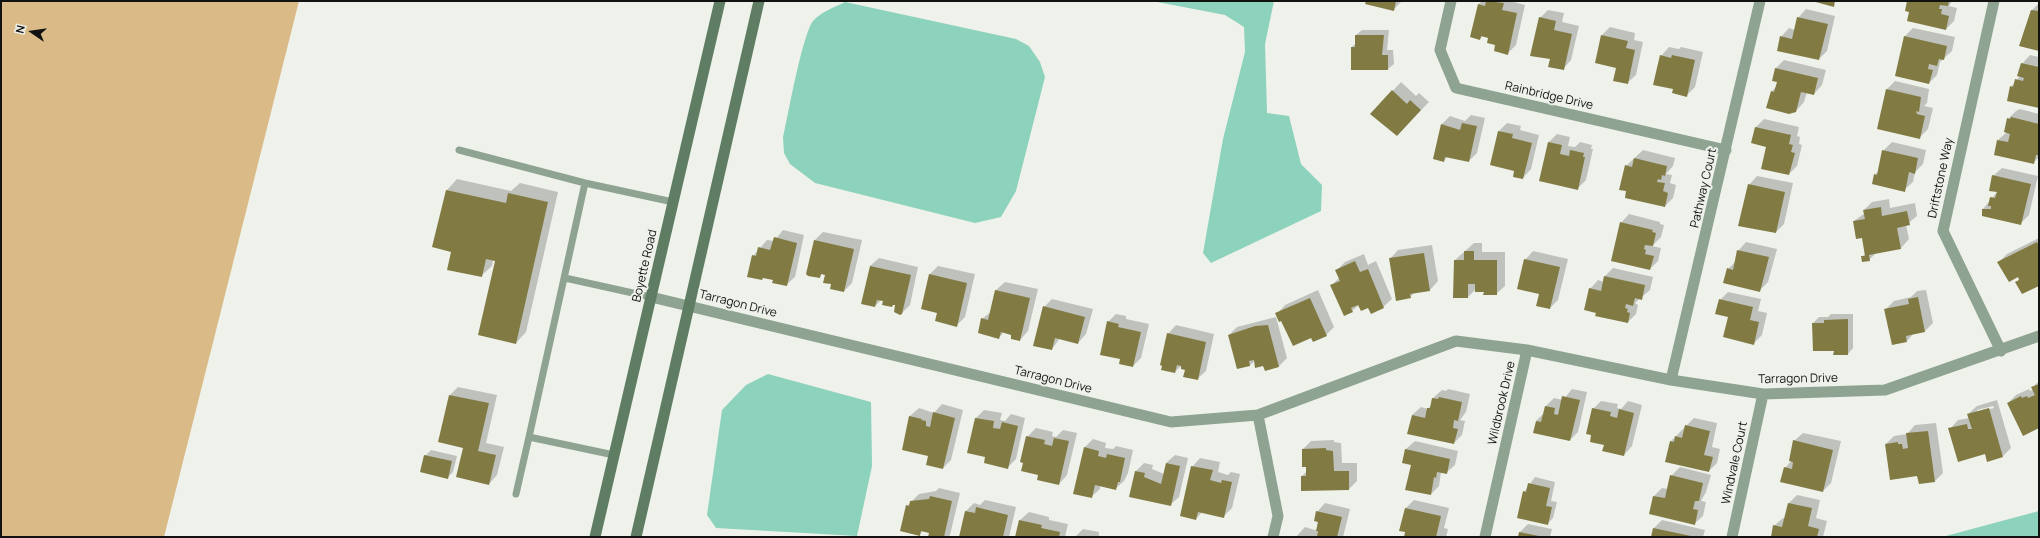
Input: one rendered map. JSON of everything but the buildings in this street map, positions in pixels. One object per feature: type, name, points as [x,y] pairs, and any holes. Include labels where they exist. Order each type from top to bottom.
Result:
[{"type":"main road","name":"Boyette Road","points":[[596,537],[720,1]]},
{"type":"main road","points":[[636,537],[759,1]]},
{"type":"street","name":"Rainbridge Drive","points":[[1452,1],[1440,50],[1456,88],[1726,150]]},
{"type":"street","name":"Pathway Court","points":[[1671,380],[1760,1]]},
{"type":"street","name":"Driftstone Way","points":[[1994,1],[1943,231],[2001,351]]},
{"type":"street","name":"Tarragon Drive","points":[[651,297],[1171,422],[1258,415],[1407,359]]},
{"type":"street","name":"Tarragon Drive","points":[[1527,350],[1671,380],[1762,394],[1885,390],[2001,351],[2039,336]]},
{"type":"street","name":"Wildbrook Drive","points":[[1407,359],[1456,341],[1527,350],[1485,537]]},
{"type":"street","name":"Windvale Court","points":[[1732,537],[1762,394]]},
{"type":"street","points":[[1258,415],[1278,516],[1273,537]]},
{"type":"lane","points":[[459,150],[585,183],[673,202]]},
{"type":"lane","points":[[516,494],[585,183]]},
{"type":"lane","points":[[564,278],[651,297]]},
{"type":"lane","points":[[529,437],[614,455]]},
{"type":"shaded area","points":[[1,1],[299,1],[164,537],[1,537]]},
{"type":"shaded area","points":[[1152,1],[1274,1],[1265,44],[1267,113],[1289,116],[1301,164],[1322,185],[1321,211],[1211,263],[1203,253],[1223,139],[1245,52],[1244,27],[1225,15]]},
{"type":"shaded area","points":[[845,2],[1016,39],[1029,46],[1040,62],[1045,77],[1016,191],[1001,217],[975,223],[815,183],[790,164],[784,153],[783,138],[804,43],[813,21],[828,10]]},
{"type":"shaded area","points":[[768,374],[871,402],[872,466],[857,536],[716,528],[707,515],[722,410],[746,385]]},
{"type":"shaded area","points":[[2039,511],[2039,537],[1942,537]]}]
